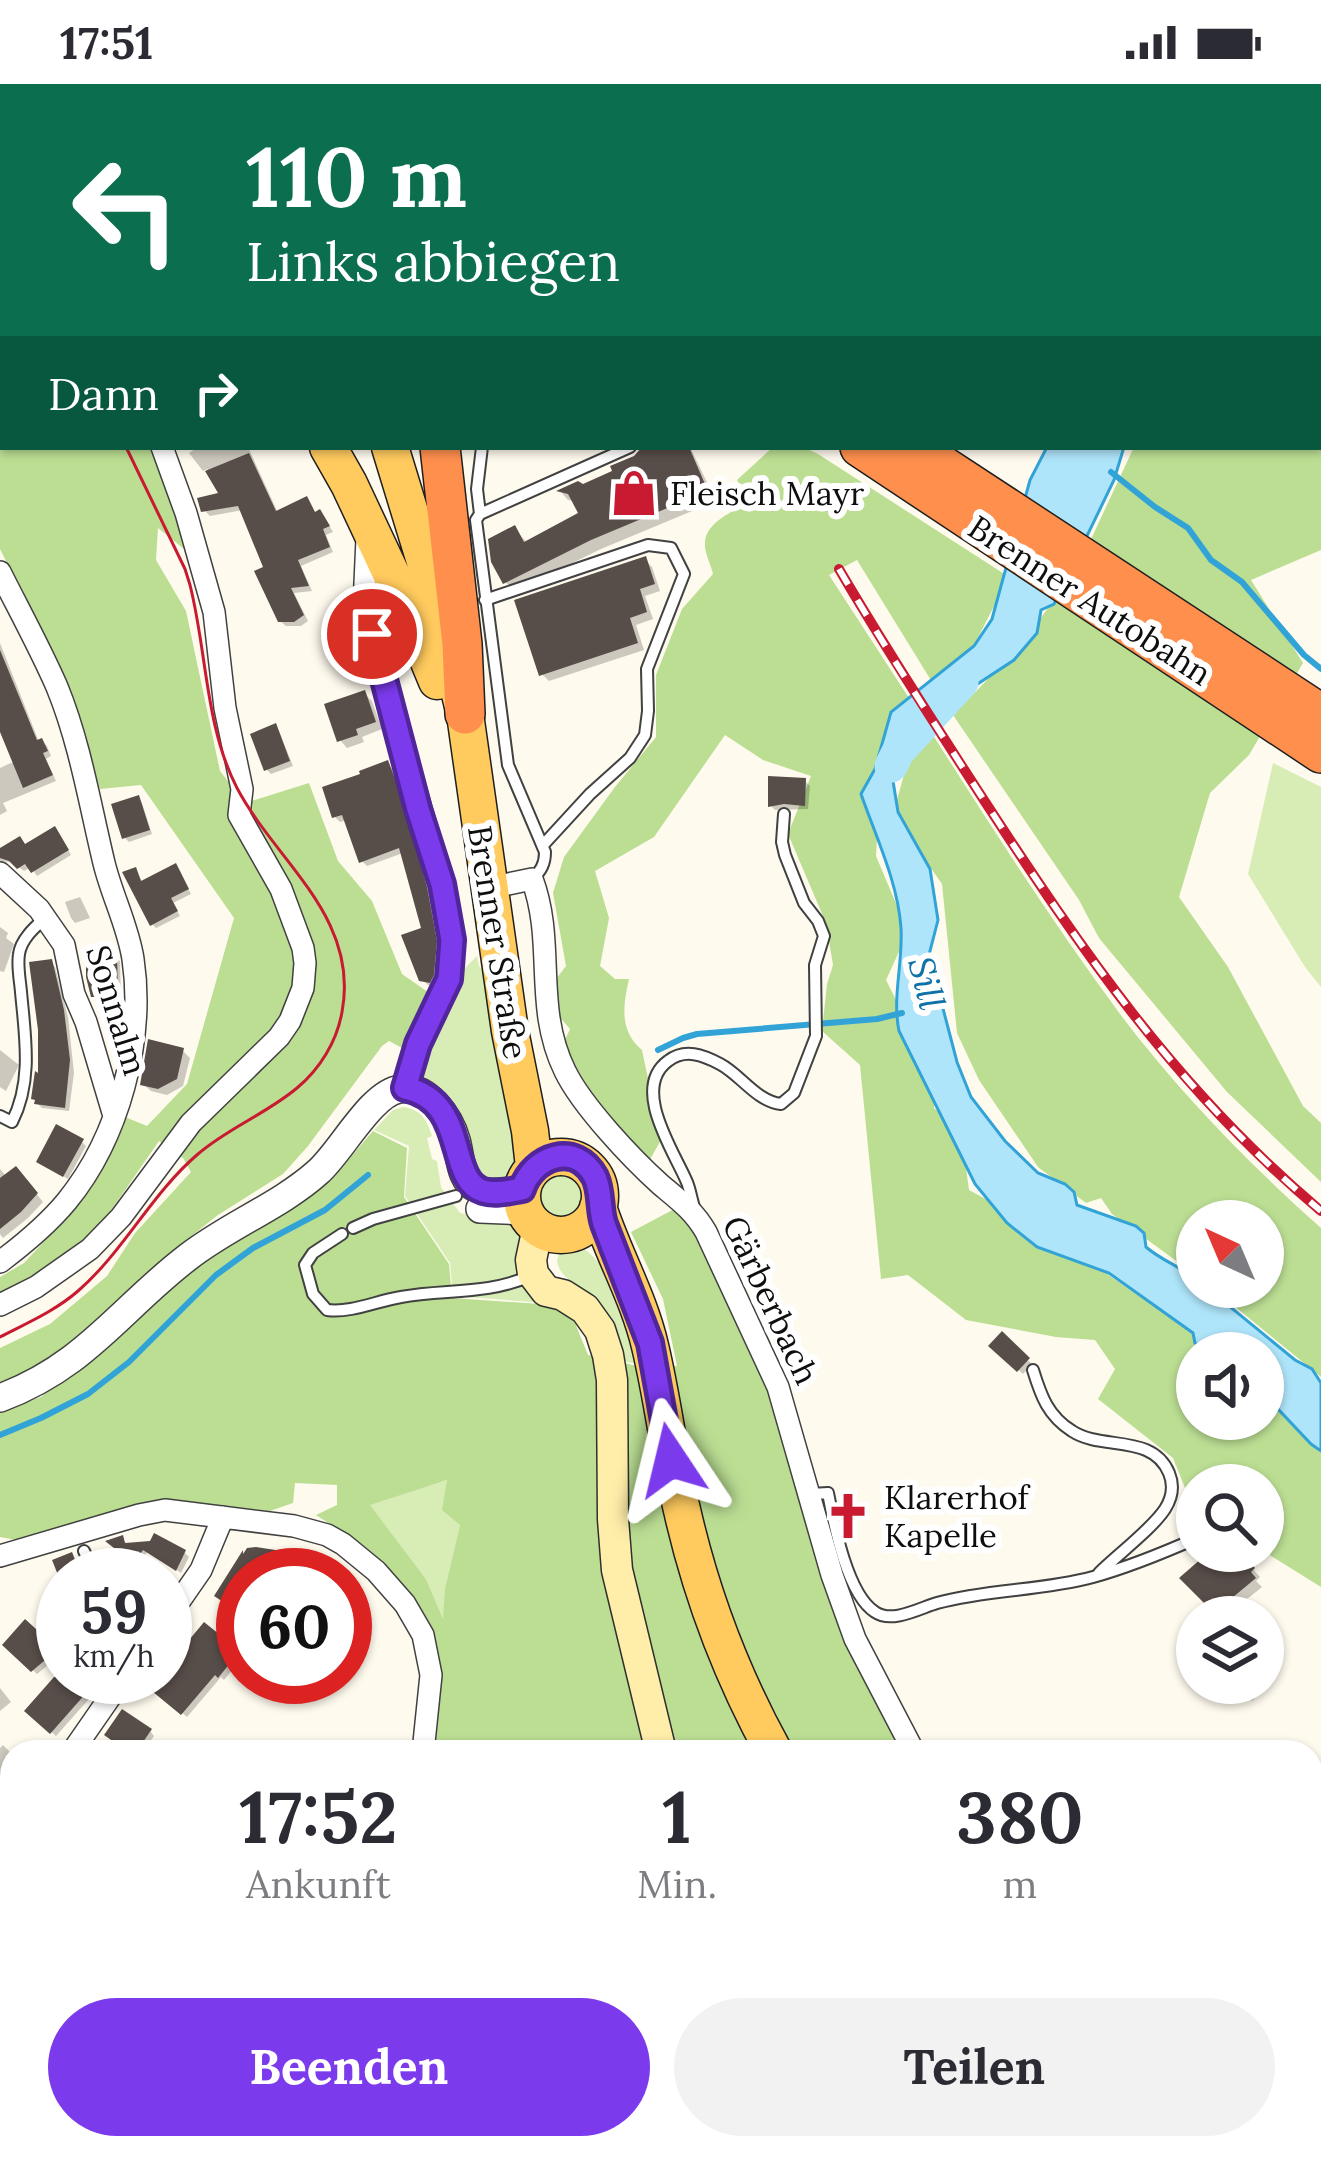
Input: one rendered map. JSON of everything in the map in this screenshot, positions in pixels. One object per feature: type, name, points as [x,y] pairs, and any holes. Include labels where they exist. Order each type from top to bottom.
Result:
[{"type":"highway","points":[[440,450],[462,644],[464,714]]},
{"type":"highway","name":"Brenner Autobahn","points":[[865,450],[1255,689],[1321,714]]},
{"type":"highway","name":"Brenner Autobahn","points":[[938,459],[1255,689],[1321,753]]},
{"type":"main road","name":"Brenner Straße","points":[[330,450],[428,656],[475,792]]},
{"type":"main road","name":"Brenner Straße","points":[[391,450],[434,591],[464,714],[510,1031],[552,1203]]},
{"type":"main road","points":[[552,1203],[530,1260],[533,1274],[546,1291],[563,1295],[595,1320],[608,1355],[617,1570],[658,1740]]},
{"type":"main road","points":[[552,1203],[625,1282],[650,1343],[699,1574],[726,1652],[768,1740]]},
{"type":"main road","points":[[552,1203],[547,1262],[563,1295]]},
{"type":"street","points":[[0,1305],[76,1261],[107,1233],[190,1124],[279,1037],[303,988],[305,963],[299,934],[273,873],[239,815],[242,789],[225,708],[214,612],[163,450]]},
{"type":"street","points":[[368,526],[364,605],[442,884],[452,940],[449,979],[418,1044],[405,1088]]},
{"type":"street","points":[[0,572],[67,716],[107,876],[133,954],[134,1030],[114,1117],[85,1175],[44,1226],[0,1262]]},
{"type":"street","name":"Sonnalm","points":[[0,873],[46,917],[64,945],[74,994],[114,1117]]},
{"type":"street","points":[[489,888],[532,879]]},
{"type":"street","name":"Gärberbach","points":[[532,879],[542,914],[549,1024],[565,1071],[632,1157],[696,1216],[778,1387],[855,1639],[908,1740]]},
{"type":"street","points":[[0,1398],[62,1367],[188,1256],[303,1185],[389,1092],[405,1088],[426,1096],[455,1136],[462,1171],[476,1189],[552,1203]]},
{"type":"street","points":[[442,1114],[446,1172],[456,1196],[476,1208],[552,1203]]},
{"type":"street","points":[[0,1556],[152,1511],[176,1510],[311,1529],[343,1544],[392,1589],[415,1620],[428,1650],[430,1702],[425,1740]]},
{"type":"street","points":[[192,1583],[223,1517]]},
{"type":"street","points":[[80,1740],[105,1704]]},
{"type":"lane","points":[[481,514],[477,489],[482,450]]},
{"type":"lane","points":[[532,879],[545,862],[544,844],[508,765],[476,520],[623,450]]},
{"type":"lane","points":[[485,600],[648,545],[671,548],[684,574],[647,669],[645,735],[630,758],[544,844]]},
{"type":"lane","points":[[696,1216],[687,1181],[658,1118],[655,1076],[675,1057],[700,1055],[732,1070],[766,1100],[781,1104],[794,1093],[817,1036],[815,965],[824,936],[804,903],[785,855],[784,814]]},
{"type":"lane","points":[[0,1116],[12,1122],[26,1075],[19,952],[46,917]]},
{"type":"lane","points":[[456,1196],[373,1219],[313,1253],[305,1265],[313,1294],[327,1310],[345,1311],[412,1295],[459,1293],[533,1274]]},
{"type":"lane","points":[[1033,1370],[1050,1413],[1068,1428],[1083,1436],[1145,1449],[1168,1471],[1172,1491],[1163,1512],[1096,1576]]},
{"type":"lane","points":[[811,1494],[828,1493],[836,1532],[859,1592],[882,1616],[970,1595],[1096,1576],[1176,1548]]},
{"type":"green space","points":[[0,450],[167,450],[194,557],[158,528],[156,560],[186,611],[220,771],[245,803],[309,783],[338,861],[372,901],[402,974],[435,997],[404,1049],[389,1041],[382,1046],[283,1174],[218,1215],[161,1260],[108,1316],[47,1365],[0,1383],[0,1348],[50,1324],[107,1276],[135,1233],[191,1172],[183,1158],[159,1141],[94,1235],[35,1279],[0,1298],[0,1277],[24,1263],[80,1203],[125,1117],[147,1126],[187,1084],[234,918],[141,785],[100,789],[54,658],[0,549]]},
{"type":"green space","points":[[770,450],[810,450],[1009,577],[970,653],[932,682],[857,560],[829,575],[909,698],[881,770],[876,856],[908,932],[886,980],[909,1026],[935,1048],[934,1108],[961,1131],[969,1190],[1043,1230],[1191,1332],[1176,1332],[1176,1440],[1284,1440],[1284,1403],[1321,1437],[1321,1587],[1284,1564],[1284,1464],[1176,1466],[1173,1458],[1098,1399],[1115,1369],[1095,1340],[966,1320],[908,1275],[881,1279],[860,1065],[822,1031],[833,965],[826,923],[788,834],[811,776],[763,760],[725,735],[654,837],[595,871],[609,918],[600,966],[615,979],[629,979],[626,1026],[642,1050],[661,1140],[648,1163],[601,1106],[563,1044],[570,1029],[557,1014],[553,983],[566,966],[553,893],[564,857],[656,737],[656,675],[682,609],[713,574],[706,536],[721,518],[749,503],[737,480]]},
{"type":"green space","points":[[1133,450],[1321,450],[1321,550],[1251,580],[1303,663],[1249,755],[1210,793],[1179,897],[1228,967],[1303,1106],[1321,1123],[1321,1182],[1227,1092],[1099,938],[1079,900],[953,715],[1021,645],[1078,567]]},
{"type":"green space","points":[[931,732],[1047,910],[1142,1043],[1215,1126],[1321,1228],[1321,1377],[1284,1347],[1284,1332],[1266,1332],[1237,1308],[1284,1308],[1284,1200],[1176,1200],[1176,1261],[1112,1214],[1101,1198],[1086,1203],[1038,1167],[979,1080],[957,1033],[942,884],[893,814],[914,739]]},
{"type":"green space","points":[[1273,763],[1321,787],[1321,987],[1248,874]]},
{"type":"green space","points":[[477,956],[486,974],[523,1168],[510,1181],[491,1182],[475,1174],[419,1069],[454,979]]},
{"type":"green space","points":[[403,1107],[419,1113],[428,1125],[432,1136],[427,1138],[441,1187],[460,1213],[519,1224],[546,1303],[453,1296],[450,1263],[405,1196],[409,1146],[374,1130],[393,1110]]},
{"type":"green space","points":[[373,1131],[407,1148],[404,1197],[449,1264],[452,1298],[555,1305],[575,1323],[588,1355],[642,1367],[677,1366],[663,1299],[631,1232],[680,1206],[764,1370],[903,1740],[432,1740],[439,1706],[436,1646],[386,1568],[372,1555],[372,1548],[364,1548],[316,1515],[337,1505],[337,1485],[295,1483],[293,1503],[270,1511],[194,1503],[16,1540],[0,1537],[0,1411],[41,1397],[215,1252],[335,1175]],"holes":[[[447,1480],[442,1510],[460,1525],[443,1619],[426,1579],[370,1505]]]},
{"type":"green space","points":[[562,1167],[583,1175],[591,1196],[583,1217],[562,1225],[541,1217],[533,1196],[541,1175]]},
{"type":"green space","points":[[571,1243],[585,1249],[607,1276],[642,1365],[622,1361],[599,1307],[560,1269],[557,1261]]},
{"type":"green space","points":[[448,1480],[460,1525],[445,1588],[444,1622],[426,1579],[369,1504]]},
{"type":"water","points":[[1045,450],[1123,450],[1114,480],[1054,604],[1041,610],[1037,633],[1014,660],[924,719],[902,752],[893,781],[898,812],[930,869],[938,920],[929,955],[971,1097],[1038,1173],[1074,1192],[1077,1205],[1144,1233],[1146,1247],[1176,1266],[1176,1308],[1232,1308],[1261,1332],[1192,1332],[1109,1273],[1037,1247],[1007,1223],[975,1184],[899,1031],[899,911],[861,794],[875,769],[891,712],[974,646],[992,619],[1030,480]]},
{"type":"water","points":[[1284,1351],[1312,1369],[1321,1383],[1321,1451],[1284,1415]]},
{"type":"building","name":"Fleisch Mayr","points":[[639,450],[690,450],[708,491],[591,540],[503,584],[491,562],[488,539],[515,525],[524,542],[578,513],[568,494],[556,491],[612,471],[610,466]]},
{"type":"building","points":[[249,453],[276,511],[307,496],[330,526],[323,529],[330,547],[298,560],[309,586],[291,588],[304,615],[294,622],[278,622],[254,571],[263,567],[238,506],[201,512],[197,498],[218,493],[205,471]]},
{"type":"building","points":[[646,556],[655,584],[640,589],[647,612],[630,618],[638,643],[539,676],[514,600]]},
{"type":"building","points":[[0,650],[37,740],[42,738],[48,751],[43,753],[53,775],[23,788],[0,732]]},
{"type":"building","points":[[365,690],[376,722],[337,742],[324,704]]},
{"type":"building","points":[[276,723],[290,761],[264,771],[250,734]]},
{"type":"building","points":[[388,760],[427,887],[437,941],[430,983],[419,981],[401,935],[421,928],[399,848],[359,863],[342,815],[332,818],[322,787]]},
{"type":"building","points":[[768,776],[806,778],[805,806],[768,807]]},
{"type":"building","points":[[139,795],[150,830],[122,839],[111,804]]},
{"type":"building","points":[[55,826],[69,850],[31,873],[25,864],[17,869],[0,858],[0,848],[20,836],[25,844]]},
{"type":"building","points":[[176,863],[189,889],[171,898],[178,911],[150,926],[122,872],[136,867],[141,881]]},
{"type":"building","points":[[86,953],[117,954],[118,997],[91,997]]},
{"type":"building","points":[[52,959],[70,1060],[65,1108],[34,1104],[31,1099],[35,1071],[38,1073],[38,1030],[29,962]]},
{"type":"building","points":[[148,1039],[184,1048],[177,1079],[158,1089],[140,1085]]},
{"type":"building","points":[[56,1124],[84,1139],[63,1177],[36,1162]]},
{"type":"building","points":[[16,1166],[38,1193],[0,1229],[0,1178]]},
{"type":"building","points":[[1002,1331],[1030,1358],[1017,1372],[988,1346]]},
{"type":"building","points":[[154,1533],[182,1548],[114,1548],[105,1541],[123,1535],[125,1543],[150,1541]]},
{"type":"building","points":[[1186,1572],[1251,1572],[1256,1578],[1234,1596],[1197,1596],[1179,1578]]},
{"type":"building","points":[[25,1619],[36,1629],[36,1668],[31,1672],[2,1645]]},
{"type":"building","points":[[204,1622],[216,1632],[216,1676],[192,1702],[192,1636]]},
{"type":"building","points":[[36,1697],[36,1704],[76,1704],[50,1734],[24,1711]]},
{"type":"building","points":[[168,1704],[190,1704],[181,1715]]},
{"type":"building","points":[[122,1709],[152,1729],[144,1740],[111,1740],[104,1735]]},
{"type":"waterway","points":[[1111,472],[1188,528],[1211,560],[1242,582],[1321,669]]},
{"type":"waterway","name":"Sill","points":[[891,766],[898,752],[962,682]]},
{"type":"waterway","points":[[658,1050],[697,1034],[902,1013]]},
{"type":"waterway","points":[[0,1435],[88,1394],[129,1362],[216,1275],[253,1248],[325,1210],[368,1175]]},
{"type":"tram line","points":[[0,1337],[78,1291],[198,1154],[305,1080],[332,1044],[342,1012],[339,947],[311,892],[253,815],[226,764],[185,569],[127,450]]},
{"type":"railway","points":[[839,569],[980,794],[1095,963],[1221,1117],[1321,1211]]},
{"type":"place","name":"Fleisch Mayr","points":[[634,493]]},
{"type":"place","name":"Klarerhof Kapelle","points":[[848,1516]]},
{"type":"route","points":[[372,634],[442,884],[452,940],[449,979],[418,1044],[405,1088],[422,1093],[439,1108],[455,1136],[462,1171],[476,1189],[493,1193],[522,1189],[534,1167],[559,1156],[592,1171],[600,1194],[598,1207],[650,1343],[671,1460]]}]
